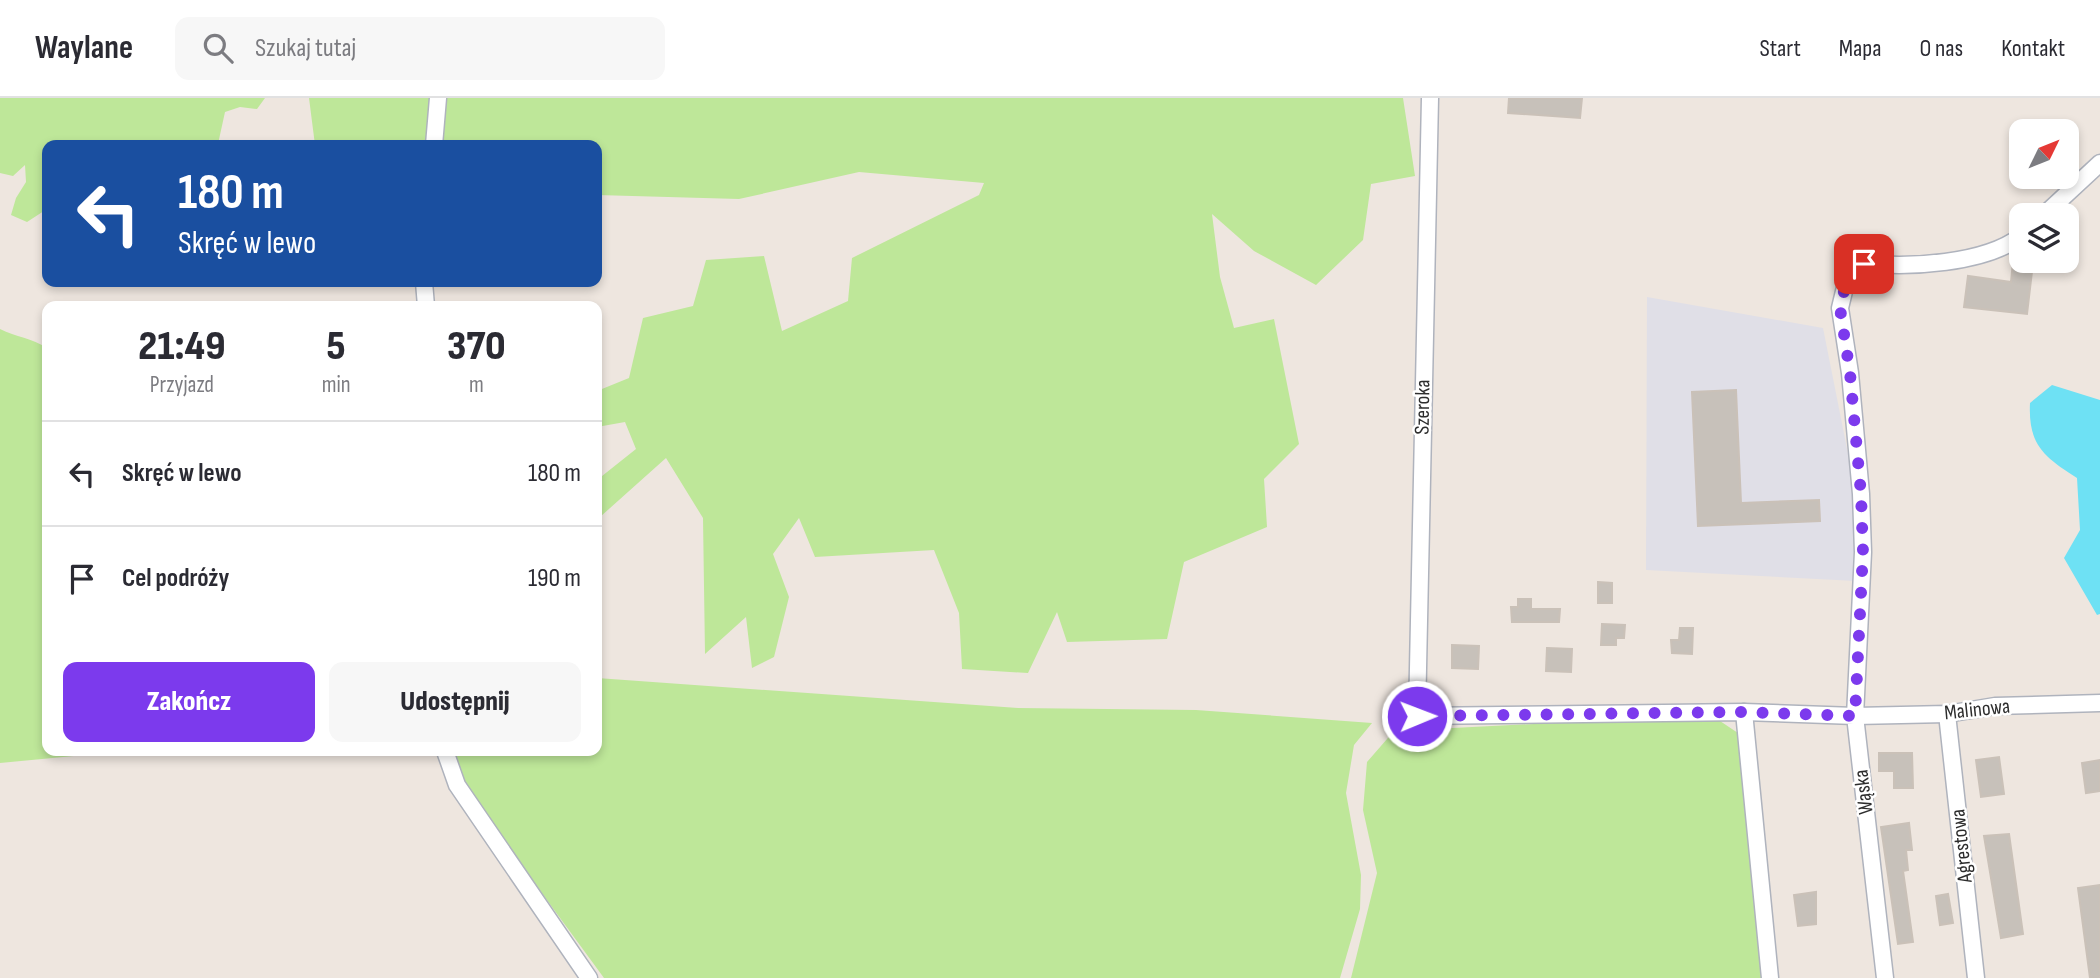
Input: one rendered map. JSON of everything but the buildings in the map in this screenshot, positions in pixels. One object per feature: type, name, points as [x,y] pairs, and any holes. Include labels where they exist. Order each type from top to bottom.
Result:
[{"type":"street","points":[[434,140],[438,98]]},
{"type":"street","name":"Szeroka","points":[[1430,98],[1417,716],[1744,712]]},
{"type":"street","points":[[2057,203],[2100,163]]},
{"type":"street","name":"Wąska","points":[[1885,978],[1855,716],[1863,552],[1859,460],[1840,308],[1846,283],[1864,264],[1903,267],[1964,259],[2009,241]]},
{"type":"street","name":"Malinowa","points":[[1855,716],[1947,714],[1995,706],[2100,703]]},
{"type":"street","points":[[1770,978],[1744,712],[1855,716]]},
{"type":"street","name":"Agrestowa","points":[[1947,714],[1976,978]]},
{"type":"street","points":[[447,756],[457,785],[589,978]]},
{"type":"shaded area","points":[[1647,297],[1823,328],[1857,499],[1856,581],[1646,570]]},
{"type":"green space","points":[[0,98],[265,98],[257,109],[240,107],[225,112],[219,140],[42,140],[42,212],[27,222],[11,215],[16,198],[26,182],[25,165],[13,176],[0,173]]},
{"type":"green space","points":[[309,98],[1403,98],[1415,176],[1371,184],[1363,240],[1316,285],[1254,251],[1212,214],[1220,277],[1234,328],[1274,319],[1299,444],[1264,479],[1267,527],[1184,562],[1167,639],[1067,642],[1057,612],[1028,673],[962,669],[959,613],[934,550],[815,557],[799,518],[773,554],[789,597],[774,657],[752,668],[746,617],[705,654],[703,518],[666,458],[602,515],[602,476],[636,449],[625,422],[602,426],[602,389],[629,378],[643,318],[693,306],[706,260],[764,256],[782,331],[848,301],[852,258],[979,195],[984,183],[859,172],[739,199],[602,195],[602,140],[314,140]]},
{"type":"green space","points":[[0,329],[42,345],[42,756],[74,756],[0,763]]},
{"type":"green space","points":[[602,678],[1018,708],[1196,710],[1372,723],[1354,745],[1346,793],[1361,875],[1360,909],[1340,978],[604,978],[472,798],[454,756],[602,756]]},
{"type":"green space","points":[[1613,720],[1720,721],[1741,735],[1764,978],[1351,978],[1377,873],[1363,810],[1367,762],[1394,731]]},
{"type":"water","points":[[2052,385],[2100,400],[2100,614],[2097,615],[2064,558],[2080,530],[2077,478],[2047,456],[2035,440],[2032,429],[2030,403]]},
{"type":"route","points":[[1417,716],[1744,712],[1855,716],[1863,552],[1861,494],[1850,373],[1840,308],[1846,283],[1864,264]]}]
